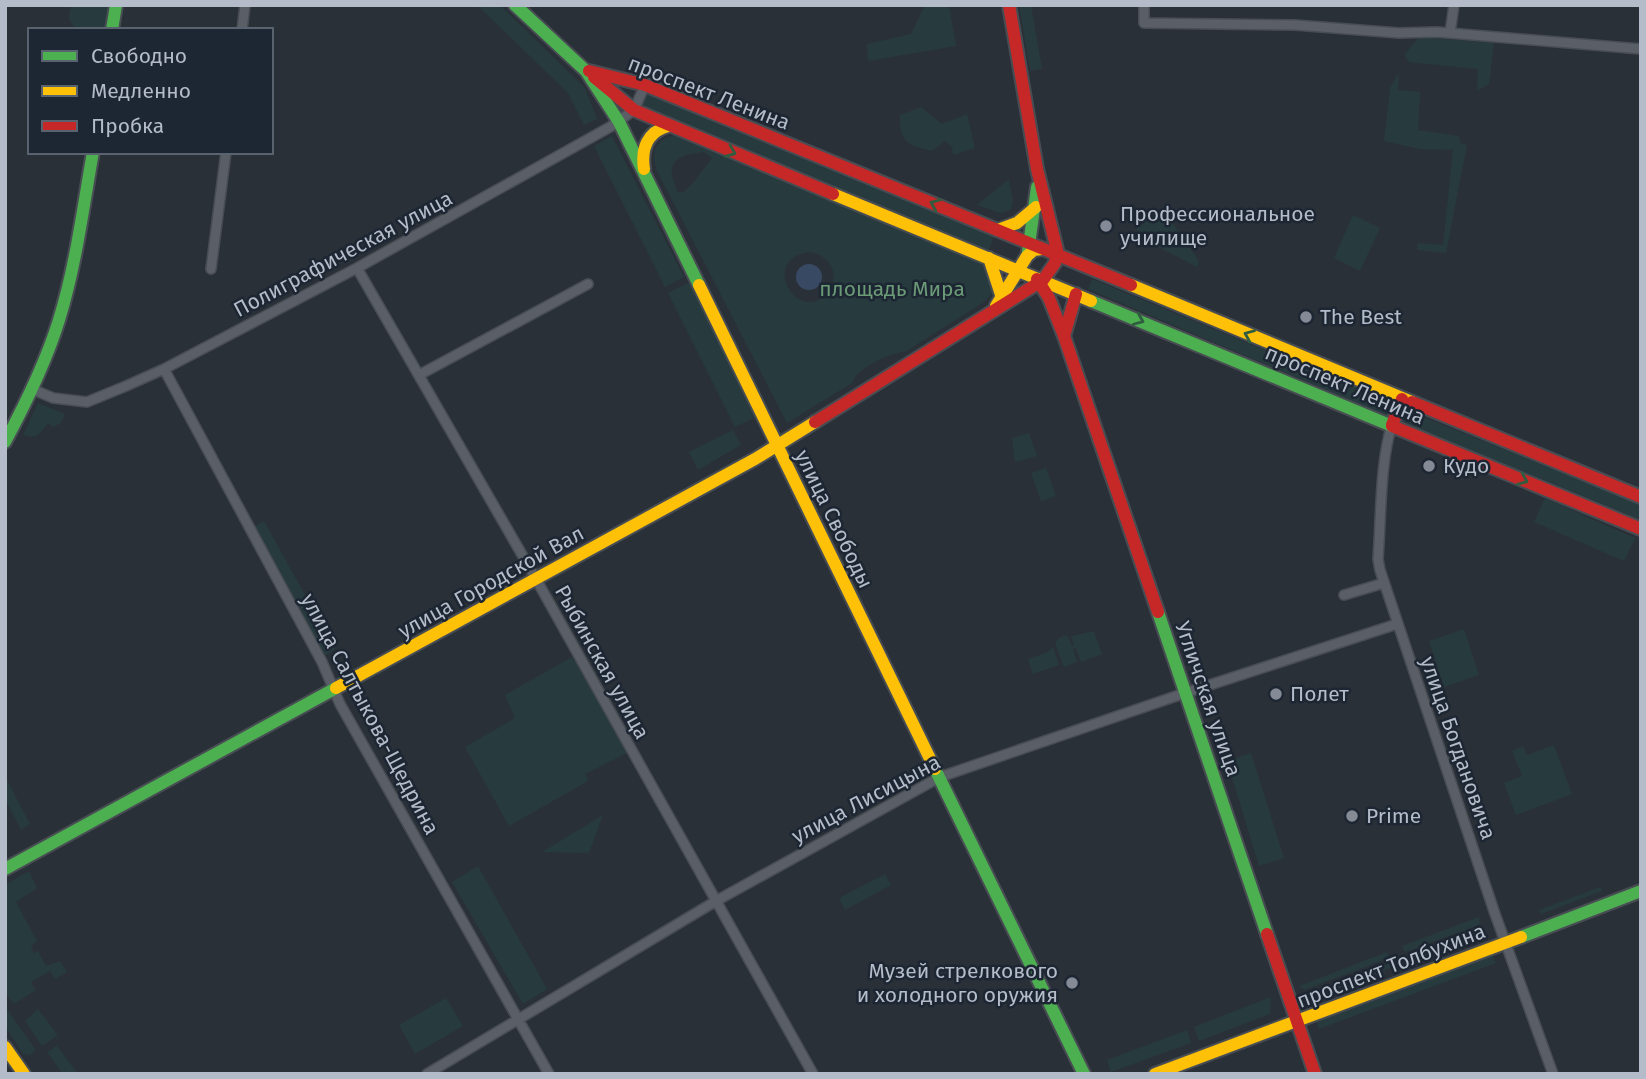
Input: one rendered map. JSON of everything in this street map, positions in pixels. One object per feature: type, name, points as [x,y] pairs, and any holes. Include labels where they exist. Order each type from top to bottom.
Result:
[{"type":"main road","points":[[112,28],[116,5]]},
{"type":"main road","name":"улица Свободы","points":[[515,5],[586,71],[619,122],[1084,1074]]},
{"type":"main road","name":"Угличская улица","points":[[1009,5],[1037,169],[1039,267]]},
{"type":"main road","name":"проспект Ленина","points":[[586,71],[645,85],[998,230],[1039,267],[1076,294],[1641,529]]},
{"type":"main road","name":"проспект Ленина","points":[[586,71],[634,110],[668,126],[989,258],[1039,267],[1402,399],[1641,497]]},
{"type":"main road","points":[[646,180],[643,164],[645,144],[652,133],[668,126]]},
{"type":"main road","points":[[5,442],[33,389],[64,302],[93,154]]},
{"type":"main road","name":"Угличская улица","points":[[1037,169],[1039,267],[1315,1074]]},
{"type":"main road","points":[[998,230],[1017,223],[1036,207]]},
{"type":"main road","points":[[989,258],[1008,298]]},
{"type":"main road","name":"улица Городской Вал","points":[[5,869],[778,446],[986,314],[1008,298],[1039,267]]},
{"type":"main road","name":"улица Городской Вал","points":[[1008,298],[1039,267]]},
{"type":"main road","points":[[1064,336],[1076,294]]},
{"type":"main road","points":[[1392,425],[1402,399]]},
{"type":"main road","name":"проспект Толбухина","points":[[1155,1074],[1641,891]]},
{"type":"main road","points":[[5,1047],[24,1074]]},
{"type":"street","points":[[242,28],[245,5]]},
{"type":"street","points":[[1144,5],[1144,23],[1295,25],[1399,33],[1450,33],[1641,49]]},
{"type":"street","points":[[1450,33],[1454,5]]},
{"type":"street","name":"Полиграфическая улица","points":[[33,389],[53,398],[87,402],[164,369],[357,268],[619,122],[634,110],[645,85]]},
{"type":"street","points":[[211,269],[226,154]]},
{"type":"street","name":"Рыбинская улица","points":[[357,268],[536,579],[814,1074]]},
{"type":"street","points":[[419,375],[588,284]]},
{"type":"street","name":"улица Салтыкова-Щедрина","points":[[164,369],[322,662],[340,704],[549,1074]]},
{"type":"street","name":"улица Богдановича","points":[[1392,425],[1387,451],[1378,559],[1397,624],[1553,1074]]},
{"type":"street","points":[[1344,595],[1384,583]]},
{"type":"street","name":"улица Лисицына","points":[[427,1074],[716,901],[940,777],[1397,624]]},
{"type":"green space","points":[[71,5],[108,5],[104,28],[75,28],[69,19]]},
{"type":"green space","points":[[477,5],[500,5],[585,88],[597,119],[584,125],[568,93]]},
{"type":"green space","points":[[925,5],[949,5],[956,46],[868,61],[867,44],[911,34]]},
{"type":"green space","points":[[1019,5],[1031,5],[1042,69],[1030,71]]},
{"type":"green space","points":[[1419,37],[1494,43],[1489,84],[1477,91],[1478,69],[1409,62],[1404,55]]},
{"type":"green space","points":[[1399,72],[1398,90],[1420,92],[1418,130],[1459,136],[1460,143],[1467,145],[1446,253],[1417,250],[1418,243],[1443,245],[1453,150],[1420,149],[1384,141],[1390,88]]},
{"type":"green space","points":[[653,95],[995,234],[988,252],[646,110],[641,103],[645,96]]},
{"type":"green space","points":[[921,107],[942,124],[967,114],[975,148],[953,155],[952,147],[945,141],[932,151],[906,141],[901,131],[900,115]]},
{"type":"green space","name":"площадь Мира","points":[[675,135],[981,261],[988,267],[995,291],[984,302],[905,352],[867,366],[852,383],[787,423],[657,171],[654,153],[659,144]],"holes":[[[704,152],[712,158],[693,183],[684,192],[678,192],[672,174],[674,162],[685,155]],[[811,252],[828,262],[834,280],[827,293],[816,301],[805,302],[795,296],[788,287],[785,276],[787,265],[795,257]]]},
{"type":"green space","points":[[612,136],[684,277],[665,287],[594,146]]},
{"type":"green space","points":[[1009,179],[1013,201],[1011,210],[1000,213],[977,205]]},
{"type":"green space","points":[[1147,215],[1172,222],[1199,261],[1197,267],[1135,235]]},
{"type":"green space","points":[[1353,215],[1380,228],[1360,271],[1334,258]]},
{"type":"green space","points":[[1092,279],[1394,403],[1388,416],[1088,289]]},
{"type":"green space","points":[[690,282],[756,417],[735,427],[668,293]]},
{"type":"green space","points":[[38,403],[65,414],[61,423],[53,427],[49,423],[36,436],[23,435]]},
{"type":"green space","points":[[1403,409],[1641,504],[1641,520],[1398,420]]},
{"type":"green space","points":[[733,430],[741,445],[698,470],[689,452]]},
{"type":"green space","points":[[1029,433],[1037,456],[1015,462],[1012,438]]},
{"type":"green space","points":[[1046,468],[1056,496],[1041,501],[1031,473]]},
{"type":"green space","points":[[1545,498],[1635,538],[1624,561],[1534,522]]},
{"type":"green space","points":[[264,521],[335,649],[325,656],[253,527]]},
{"type":"green space","points":[[1464,629],[1479,675],[1444,687],[1429,641]]},
{"type":"green space","points":[[1094,631],[1102,654],[1081,662],[1076,648],[1073,649],[1077,662],[1064,667],[1055,643],[1059,638],[1067,635],[1072,646],[1071,636]]},
{"type":"green space","points":[[1053,647],[1059,665],[1033,674],[1028,659],[1046,653]]},
{"type":"green space","points":[[572,657],[575,662],[576,659],[607,718],[610,717],[627,748],[624,748],[627,753],[585,774],[588,781],[509,826],[465,747],[515,718],[505,695]]},
{"type":"green space","points":[[1554,745],[1572,794],[1516,815],[1504,783],[1522,776],[1512,751],[1523,746],[1527,755]]},
{"type":"green space","points":[[1251,753],[1284,858],[1259,866],[1227,761]]},
{"type":"green space","points":[[6,778],[30,824],[21,830],[5,799]]},
{"type":"green space","points":[[603,815],[589,853],[542,852]]},
{"type":"green space","points":[[478,866],[547,989],[523,1004],[452,882]]},
{"type":"green space","points":[[29,871],[37,888],[16,902],[37,941],[31,946],[34,953],[38,951],[46,966],[60,961],[67,972],[55,979],[50,971],[31,982],[36,990],[14,1004],[5,993],[5,885]]},
{"type":"green space","points":[[885,874],[891,885],[845,910],[839,898]]},
{"type":"green space","points":[[1600,887],[1602,891],[1541,914],[1539,910]]},
{"type":"green space","points":[[1479,917],[1480,923],[1476,926],[1405,952],[1402,946]]},
{"type":"green space","points":[[1481,929],[1475,939],[1402,965],[1398,960]]},
{"type":"green space","points":[[1387,952],[1389,958],[1304,990],[1299,986]]},
{"type":"green space","points":[[1492,954],[1496,963],[1319,1029],[1316,1020]]},
{"type":"green space","points":[[1390,963],[1390,968],[1309,999],[1307,994]]},
{"type":"green space","points":[[1271,997],[1270,1014],[1199,1041],[1194,1027]]},
{"type":"green space","points":[[446,998],[463,1026],[415,1054],[399,1025]]},
{"type":"green space","points":[[6,1008],[36,1050],[30,1055],[23,1054],[7,1029]]},
{"type":"green space","points":[[38,1009],[58,1035],[42,1046],[25,1021]]},
{"type":"green space","points":[[1187,1030],[1191,1043],[1111,1072],[1107,1060]]},
{"type":"green space","points":[[57,1046],[78,1074],[63,1074],[47,1052]]},
{"type":"water","points":[[809,264],[818,268],[822,277],[818,286],[809,290],[800,286],[796,277],[800,268]]},
{"type":"traffic: fast","points":[[112,28],[116,5]]},
{"type":"traffic: fast","points":[[515,5],[586,71],[619,122],[699,285]]},
{"type":"traffic: fast","points":[[5,442],[35,382],[59,320],[75,257],[93,154]]},
{"type":"traffic: fast","points":[[1028,252],[1037,187]]},
{"type":"traffic: fast","points":[[1091,301],[1392,426]]},
{"type":"traffic: fast","points":[[1158,612],[1267,934]]},
{"type":"traffic: fast","points":[[5,869],[336,688]]},
{"type":"traffic: fast","points":[[935,769],[1084,1074]]},
{"type":"traffic: fast","points":[[1521,937],[1641,891]]},
{"type":"traffic: slow","points":[[644,169],[647,142],[655,132],[668,126]]},
{"type":"traffic: slow","points":[[833,194],[1091,301]]},
{"type":"traffic: slow","points":[[998,230],[1017,223],[1036,207]]},
{"type":"traffic: slow","points":[[996,306],[1027,256],[1034,250],[1042,249]]},
{"type":"traffic: slow","points":[[989,258],[1002,298]]},
{"type":"traffic: slow","points":[[699,285],[935,769]]},
{"type":"traffic: slow","points":[[1131,285],[1412,402]]},
{"type":"traffic: slow","points":[[336,688],[755,459],[815,422]]},
{"type":"traffic: slow","points":[[1155,1074],[1521,937]]},
{"type":"traffic: slow","points":[[5,1047],[24,1074]]},
{"type":"traffic: jam","points":[[815,422],[1043,280],[1055,263],[1057,250],[1037,169],[1009,5]]},
{"type":"traffic: jam","points":[[589,71],[645,85],[1131,285]]},
{"type":"traffic: jam","points":[[594,77],[634,110],[833,194]]},
{"type":"traffic: jam","points":[[1037,279],[1049,298],[1064,336],[1158,612]]},
{"type":"traffic: jam","points":[[1064,336],[1076,294]]},
{"type":"traffic: jam","points":[[1392,425],[1402,399]]},
{"type":"traffic: jam","points":[[1412,402],[1641,497]]},
{"type":"traffic: jam","points":[[1392,426],[1641,529]]},
{"type":"traffic: jam","points":[[1267,934],[1315,1074]]},
{"type":"place","name":"Профессиональное училище","points":[[1106,226]]},
{"type":"place","name":"The Best","points":[[1306,317]]},
{"type":"place","name":"Кудо","points":[[1429,466]]},
{"type":"place","name":"Полет","points":[[1276,694]]},
{"type":"place","name":"Prime","points":[[1352,816]]},
{"type":"place","name":"Музей стрелкового и холодного оружия","points":[[1072,983]]}]
